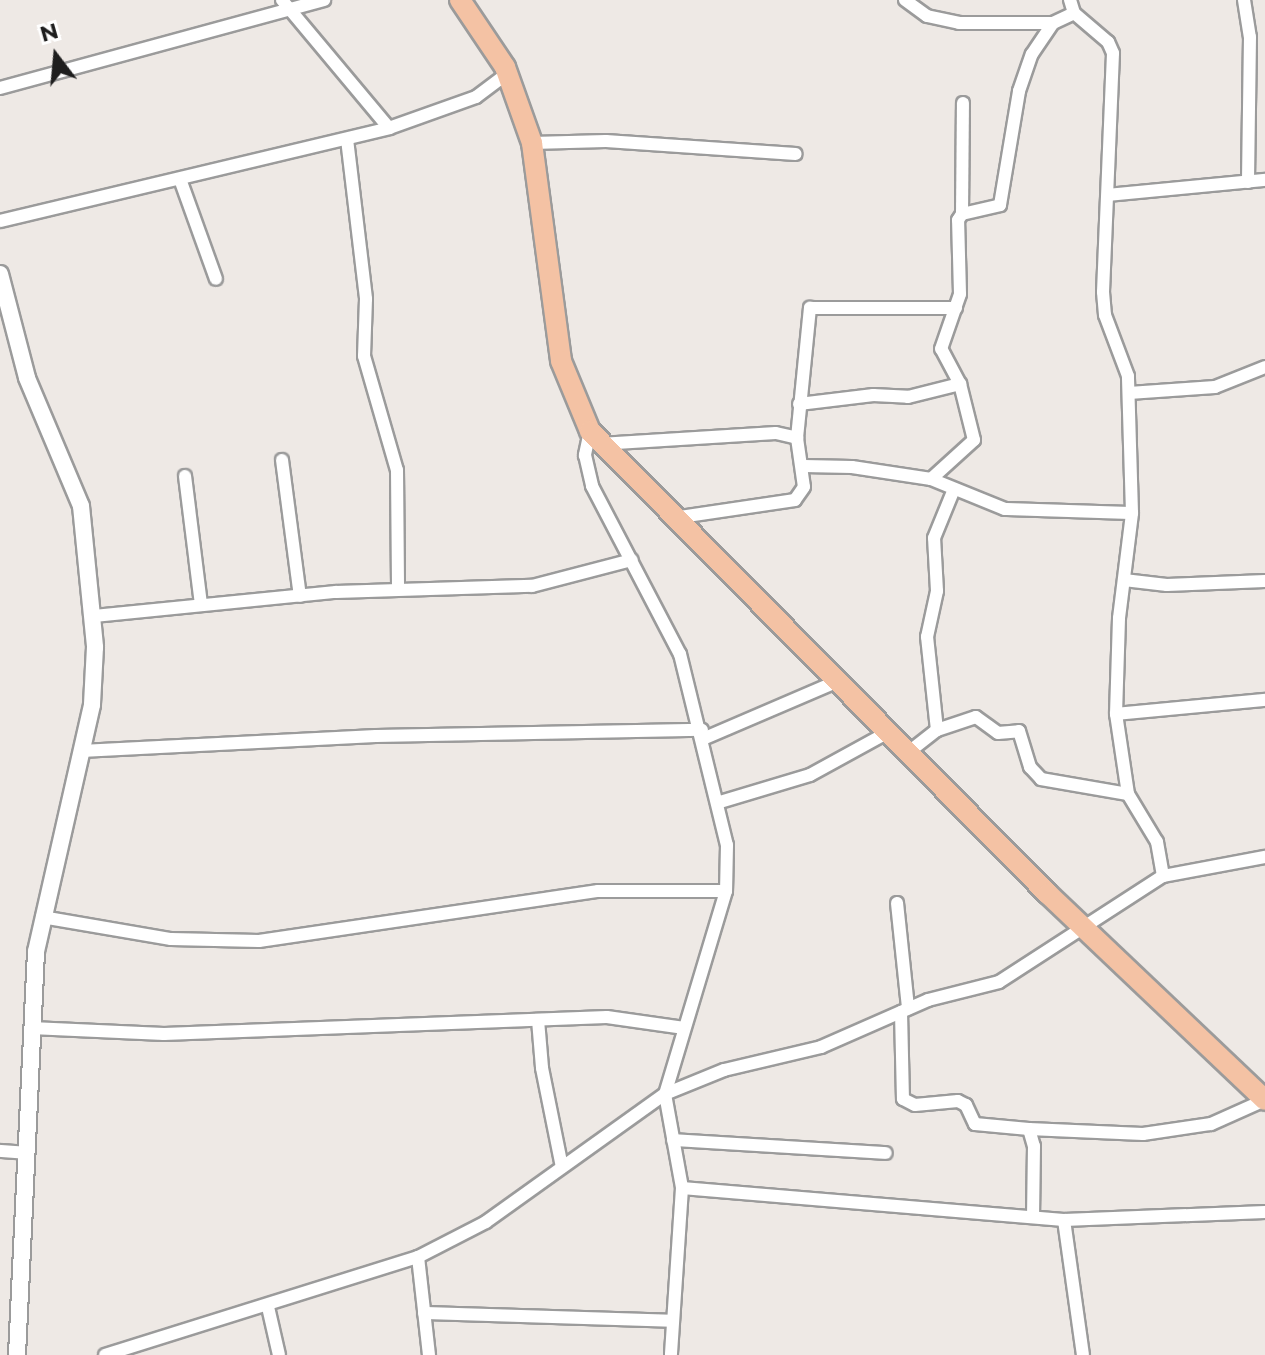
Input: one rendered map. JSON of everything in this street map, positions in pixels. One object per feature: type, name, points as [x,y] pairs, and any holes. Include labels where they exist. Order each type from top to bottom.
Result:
[{"type":"main road","points":[[450,0],[506,78]]},
{"type":"main road","points":[[460,0],[506,78],[532,143],[561,361],[595,438],[1087,929],[1265,1100]]},
{"type":"street","points":[[282,0],[389,128]]},
{"type":"street","points":[[0,88],[324,0]]},
{"type":"street","points":[[905,0],[942,21],[1053,23],[1074,13]]},
{"type":"street","points":[[1070,0],[1074,13],[1108,42],[1113,53],[1106,129],[1105,315],[1129,393],[1132,513],[1124,580],[1116,714],[1128,794],[1157,842],[1163,876]]},
{"type":"street","points":[[1244,0],[1250,37],[1248,182]]},
{"type":"street","points":[[962,214],[1000,205],[1019,91],[1032,54],[1053,23]]},
{"type":"street","points":[[0,221],[389,128],[476,97],[506,78]]},
{"type":"street","points":[[931,479],[974,440],[960,384],[941,349],[956,308],[962,214],[963,103]]},
{"type":"street","points":[[347,139],[366,299],[364,356],[397,470],[398,588]]},
{"type":"street","points":[[532,143],[606,141],[796,154]]},
{"type":"street","points":[[180,179],[216,279]]},
{"type":"street","points":[[1108,195],[1265,180]]},
{"type":"street","points":[[0,274],[27,378],[81,506],[94,616],[95,677],[42,917],[31,1028],[17,1355]]},
{"type":"street","points":[[673,518],[795,500],[804,487],[804,466],[797,438],[810,308],[956,308]]},
{"type":"street","points":[[1129,393],[1215,387],[1265,367]]},
{"type":"street","points":[[799,404],[873,395],[908,397],[960,384]]},
{"type":"street","points":[[671,1355],[682,1188],[665,1094],[726,891],[727,845],[703,734],[669,624],[592,486],[585,455],[595,438],[776,433],[797,438]]},
{"type":"street","points":[[282,460],[300,596]]},
{"type":"street","points":[[804,466],[852,467],[931,479],[1005,509],[1132,513]]},
{"type":"street","points":[[185,476],[201,604]]},
{"type":"street","points":[[937,730],[927,637],[937,591],[935,530],[954,489]]},
{"type":"street","points":[[94,616],[398,588],[532,586],[632,560]]},
{"type":"street","points":[[1124,580],[1167,585],[1265,581]]},
{"type":"street","points":[[81,751],[349,737],[703,734],[838,681]]},
{"type":"street","points":[[1116,714],[1265,700]]},
{"type":"street","points":[[910,751],[937,730],[976,717],[998,733],[1019,731],[1030,767],[1041,779],[1128,794]]},
{"type":"street","points":[[720,802],[810,775],[890,731]]},
{"type":"street","points":[[105,1355],[268,1307],[418,1257],[486,1222],[665,1094],[724,1070],[821,1047],[904,1010],[999,982],[1087,929],[1163,876],[1265,857]]},
{"type":"street","points":[[42,917],[171,939],[259,941],[598,891],[726,891]]},
{"type":"street","points":[[897,903],[906,1102],[958,1101],[975,1124],[1143,1134],[1211,1124],[1265,1100]]},
{"type":"street","points":[[31,1028],[164,1034],[632,1018],[684,1028]]},
{"type":"street","points":[[538,1020],[542,1068],[562,1167]]},
{"type":"street","points":[[1029,1129],[1034,1146],[1033,1216]]},
{"type":"street","points":[[673,1140],[886,1153]]},
{"type":"street","points":[[0,1151],[26,1153]]},
{"type":"street","points":[[682,1188],[1064,1220],[1265,1212]]},
{"type":"street","points":[[1064,1220],[1083,1355]]},
{"type":"street","points":[[418,1257],[429,1355]]},
{"type":"street","points":[[268,1307],[279,1355]]},
{"type":"street","points":[[424,1313],[673,1321]]}]
